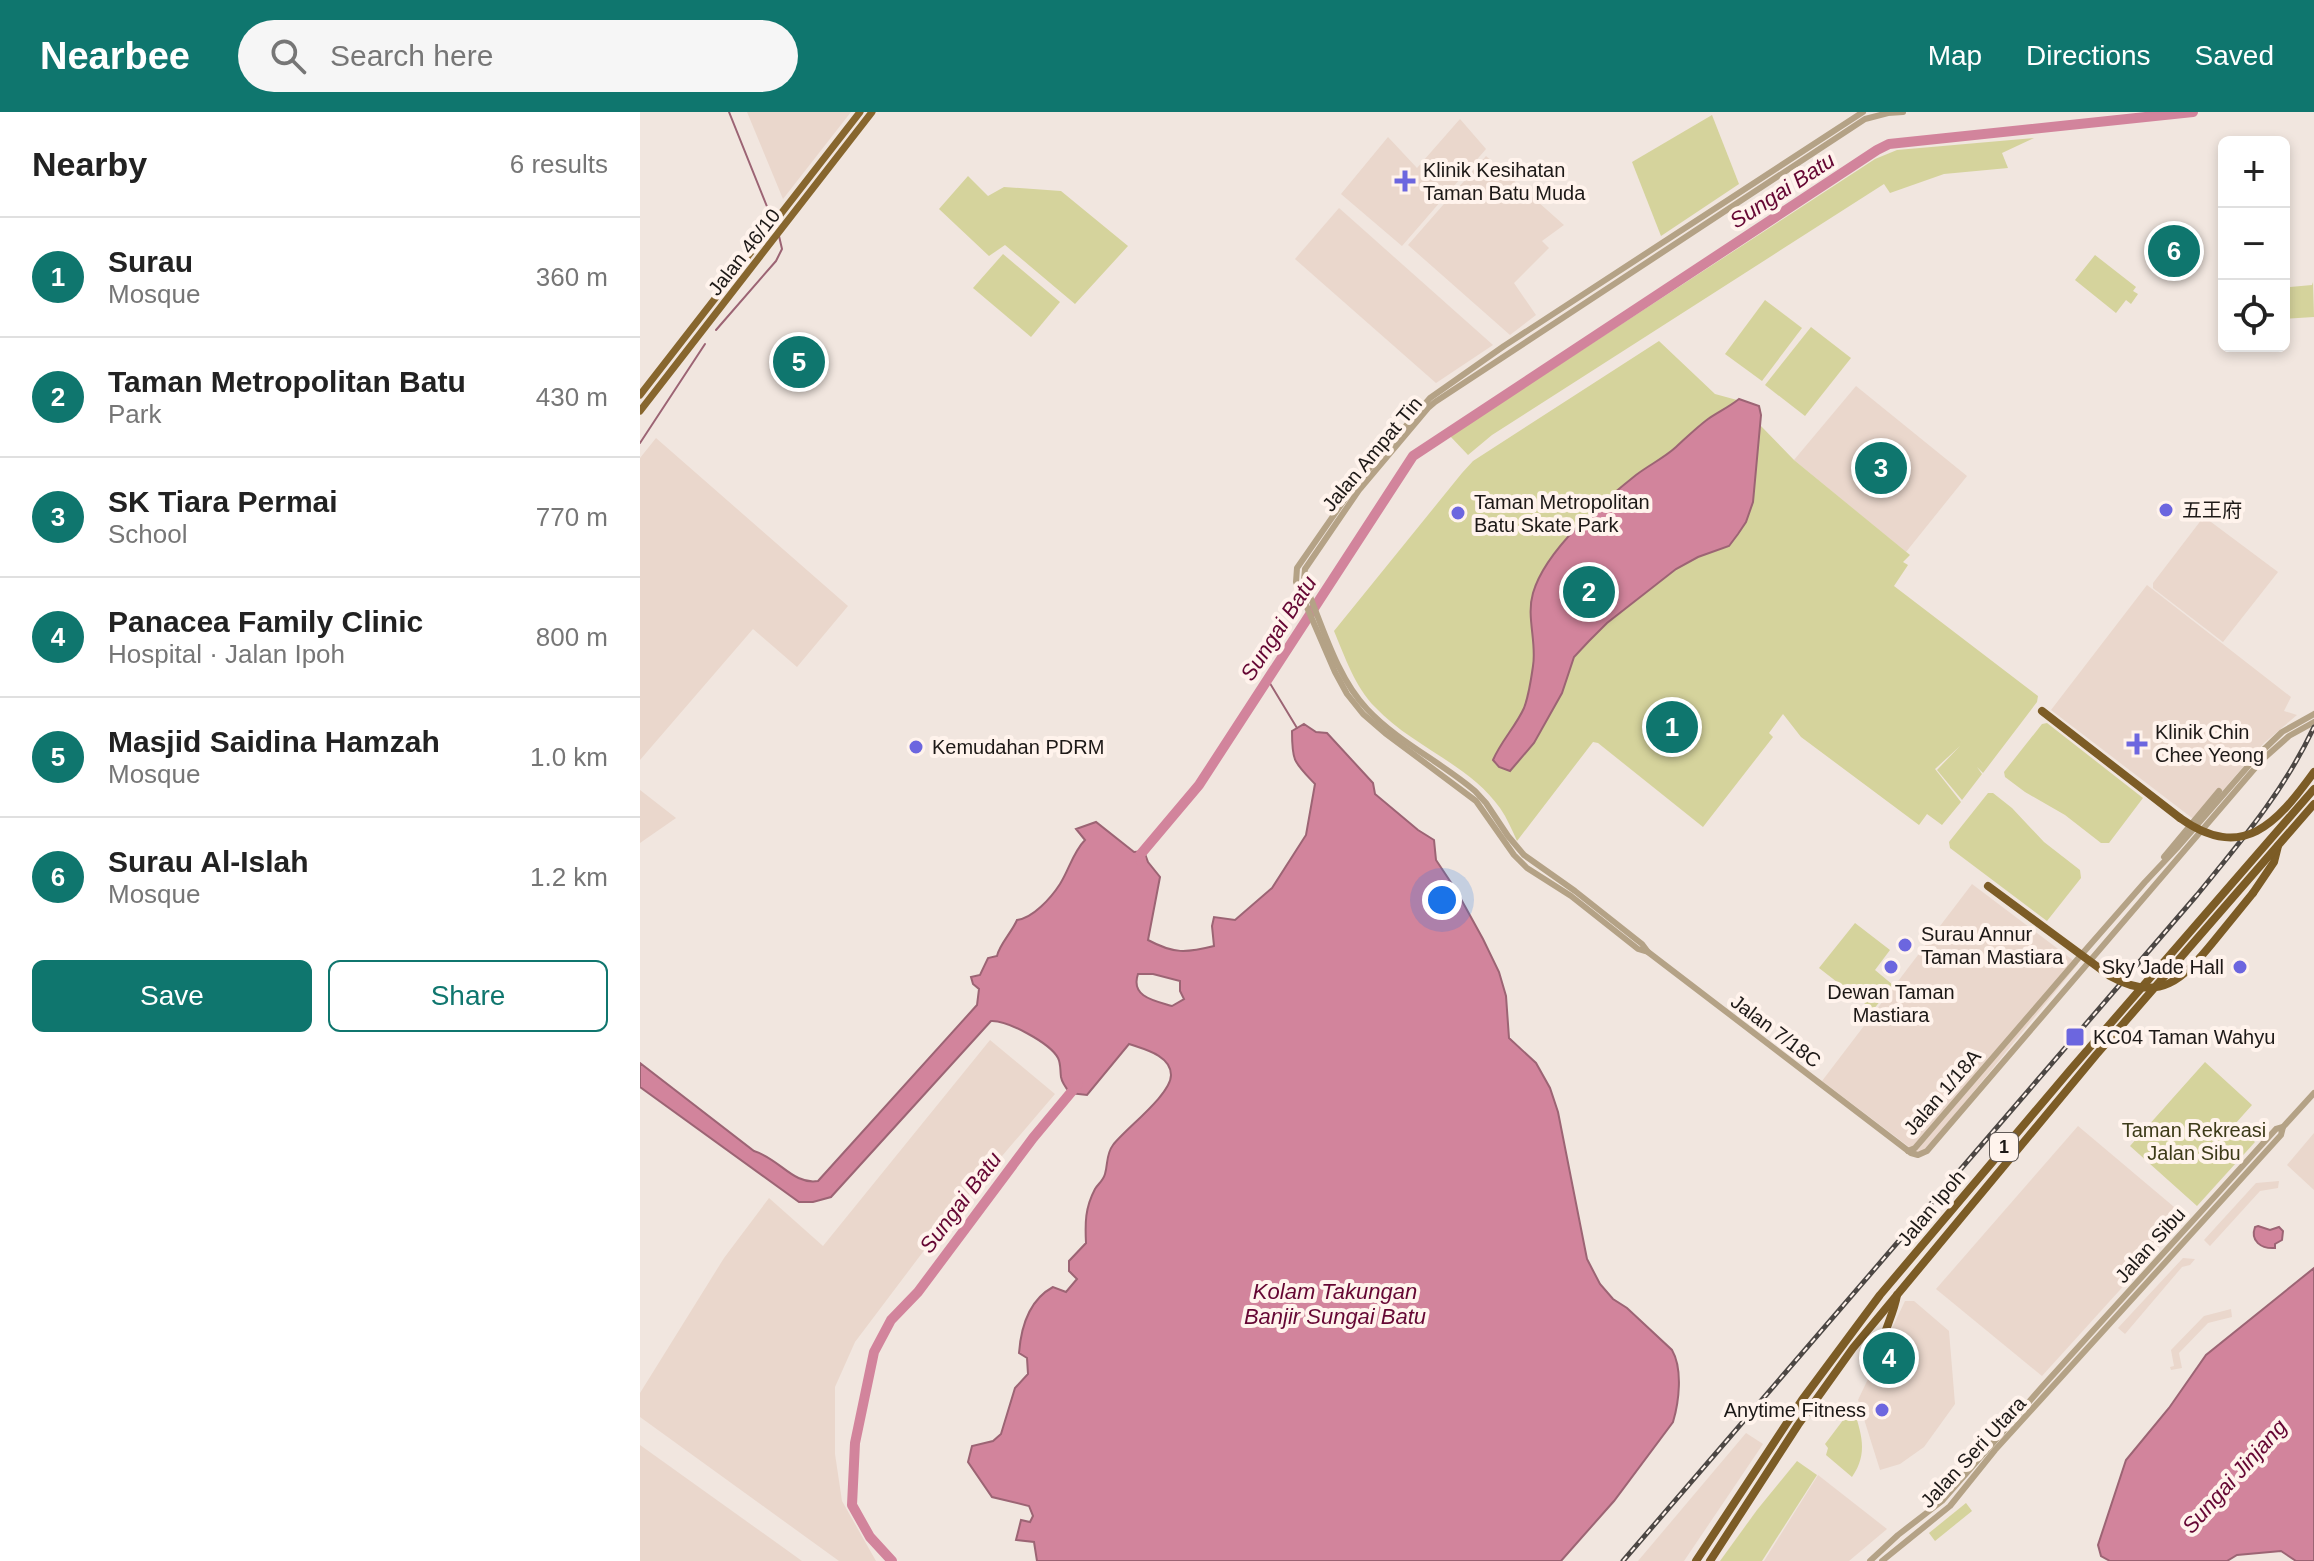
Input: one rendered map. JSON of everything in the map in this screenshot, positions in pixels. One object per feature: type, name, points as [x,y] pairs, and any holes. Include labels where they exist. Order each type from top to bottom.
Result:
[{"type":"highway","points":[[2042,711],[2192,826],[2216,836],[2230,838],[2251,834],[2268,826],[2314,772]]},
{"type":"highway","name":"Jalan Ipoh","points":[[1696,1561],[1802,1400],[1880,1295],[2314,789]]},
{"type":"highway","name":"Jalan Ipoh","points":[[1710,1561],[1817,1396],[1853,1348],[2096,1055],[2314,804]]},
{"type":"highway","points":[[1984,885],[2110,976],[2131,986],[2159,987],[2184,976],[2253,893],[2274,862],[2278,845]]},
{"type":"highway","points":[[1880,1357],[1882,1338],[1894,1312],[1897,1295]]},
{"type":"main road","name":"Jalan 46/10","points":[[640,395],[860,112]]},
{"type":"main road","name":"Jalan 46/10","points":[[640,411],[872,112]]},
{"type":"street","name":"Jalan Ampat Tin","points":[[1626,935],[1575,891],[1516,852],[1492,810],[1475,791],[1382,723],[1350,693],[1295,576],[1304,555],[1354,486],[1423,404],[1504,346],[1863,112]]},
{"type":"street","name":"Jalan Ampat Tin","points":[[1306,597],[1304,580],[1307,563],[1359,490],[1428,408],[1865,119],[1903,112]]},
{"type":"street","points":[[1751,186],[1758,187],[1781,176]]},
{"type":"street","points":[[2180,850],[2271,742],[2314,714]]},
{"type":"street","points":[[2180,850],[2276,746],[2314,722]]},
{"type":"street","points":[[2145,882],[2219,791]]},
{"type":"street","name":"Jalan 1/18A","points":[[1908,1151],[1915,1148],[2145,882],[2180,850]]},
{"type":"street","name":"Jalan 1/18A","points":[[1908,1151],[1918,1155],[1927,1151],[2180,850]]},
{"type":"street","points":[[1626,935],[1642,944],[1648,952]]},
{"type":"street","name":"Jalan 7/18C","points":[[1626,935],[1638,949],[1648,952],[1908,1151]]},
{"type":"street","name":"Jalan Sibu","points":[[2045,1390],[2281,1135],[2283,1127],[2314,1093]]},
{"type":"street","name":"Jalan Seri Utara","points":[[1870,1561],[1942,1501],[2045,1390]]},
{"type":"street","name":"Jalan Seri Utara","points":[[1882,1561],[1950,1506],[2045,1390]]},
{"type":"shaded area","points":[[747,112],[851,112],[783,199]]},
{"type":"shaded area","name":"Klinik Kesihatan Taman Batu Muda","points":[[1460,119],[1486,149],[1402,246],[1341,194],[1388,137],[1417,168]]},
{"type":"shaded area","points":[[1486,156],[1564,225],[1542,241],[1549,248],[1514,283],[1536,315],[1510,335],[1408,245]]},
{"type":"shaded area","points":[[1339,208],[1493,345],[1436,383],[1295,259]]},
{"type":"shaded area","points":[[1856,386],[1967,476],[1906,552],[1794,460]]},
{"type":"shaded area","points":[[656,438],[848,606],[797,667],[753,629],[640,760],[640,458]]},
{"type":"shaded area","points":[[2202,519],[2207,519],[2278,572],[2223,642],[2153,588],[2153,583]]},
{"type":"shaded area","points":[[2147,585],[2291,697],[2284,711],[2297,715],[2264,743],[2196,821],[2051,710]]},
{"type":"shaded area","points":[[640,790],[676,818],[640,843]]},
{"type":"shaded area","points":[[1972,884],[2078,964],[1921,1156],[1822,1081]]},
{"type":"shaded area","points":[[990,1040],[1055,1094],[944,1224],[855,1342],[835,1387],[835,1454],[842,1501],[876,1561],[839,1561],[640,1417],[640,1393],[724,1258],[769,1198],[823,1246]]},
{"type":"shaded area","points":[[2078,1126],[2186,1217],[2042,1376],[1936,1289]]},
{"type":"shaded area","points":[[2314,1133],[2314,1190],[2287,1165]]},
{"type":"shaded area","points":[[2279,1181],[2278,1188],[2260,1191],[2210,1246],[2204,1240],[2256,1183]]},
{"type":"shaded area","points":[[2183,1258],[2195,1259],[2190,1265],[2182,1267],[2125,1334],[2118,1328]]},
{"type":"shaded area","points":[[1905,1301],[1914,1301],[1949,1331],[1955,1404],[1924,1447],[1900,1464],[1880,1470],[1858,1400]]},
{"type":"shaded area","points":[[2231,1309],[2232,1317],[2208,1323],[2179,1353],[2182,1368],[2171,1370],[2170,1367],[2174,1366],[2171,1350],[2204,1316]]},
{"type":"shaded area","points":[[1746,1433],[1763,1444],[1684,1561],[1638,1561]]},
{"type":"shaded area","points":[[640,1445],[802,1561],[640,1561]]},
{"type":"shaded area","points":[[1818,1475],[1887,1529],[1849,1561],[1764,1561]]},
{"type":"green space","points":[[1712,115],[1739,184],[1661,236],[1632,162]]},
{"type":"green space","points":[[2034,138],[2002,153],[2008,168],[1944,174],[1890,193],[1884,184],[1492,435],[1468,455],[1450,436],[1875,159],[1897,150]]},
{"type":"green space","points":[[968,176],[988,196],[1004,187],[1061,191],[1128,246],[1075,304],[1005,245],[989,256],[939,209]]},
{"type":"green space","points":[[1003,254],[1060,302],[1031,337],[973,288]]},
{"type":"green space","points":[[2095,255],[2136,287],[2133,291],[2138,294],[2131,304],[2126,300],[2116,313],[2075,280]]},
{"type":"green space","points":[[2313,282],[2314,317],[2290,319],[2290,287],[2312,285]]},
{"type":"green space","points":[[1765,300],[1802,328],[1762,381],[1725,354]]},
{"type":"green space","points":[[1811,327],[1851,358],[1805,416],[1765,385]]},
{"type":"green space","points":[[1659,341],[1715,394],[1759,406],[1760,425],[1794,460],[1910,555],[1903,562],[1908,565],[1894,586],[2038,696],[2037,702],[1983,773],[1977,767],[1982,774],[1962,800],[1937,770],[1960,746],[1935,769],[1961,802],[1942,825],[1927,814],[1919,825],[1801,737],[1783,714],[1769,733],[1773,737],[1703,827],[1593,742],[1517,841],[1503,812],[1487,793],[1456,767],[1389,721],[1356,681],[1334,631],[1462,473],[1473,461]]},
{"type":"green space","points":[[2047,723],[2143,798],[2109,843],[2101,843],[2065,815],[2005,777],[2004,772],[2042,724]]},
{"type":"green space","points":[[1988,793],[1993,793],[2012,808],[2044,842],[2080,870],[2081,878],[2047,921],[1950,848],[1949,842]]},
{"type":"green space","points":[[1855,923],[1890,950],[1875,970],[1893,985],[1873,1010],[1819,968]]},
{"type":"green space","name":"Taman Rekreasi Jalan Sibu","points":[[2205,1062],[2252,1105],[2235,1124],[2255,1142],[2197,1206],[2130,1146]]},
{"type":"green space","points":[[1853,1407],[1861,1434],[1862,1451],[1852,1477],[1826,1455],[1828,1448],[1825,1444]]},
{"type":"green space","points":[[1797,1461],[1817,1475],[1762,1561],[1720,1561],[1757,1510]]},
{"type":"green space","points":[[1966,1503],[1972,1511],[1935,1541],[1929,1533]]},
{"type":"water","points":[[1739,399],[1759,406],[1761,415],[1753,502],[1746,522],[1729,546],[1676,569],[1607,623],[1574,657],[1562,693],[1534,743],[1510,771],[1499,767],[1493,760],[1521,715],[1529,693],[1534,657],[1531,602],[1540,576],[1550,560],[1576,528],[1607,499],[1708,419]]},
{"type":"water","name":"Kolam Takungan Banjir Sungai Batu","points":[[1304,724],[1316,732],[1327,733],[1373,783],[1375,794],[1434,840],[1436,860],[1456,890],[1499,972],[1506,996],[1509,1038],[1536,1063],[1550,1088],[1558,1112],[1587,1259],[1600,1284],[1672,1350],[1678,1366],[1679,1386],[1673,1422],[1614,1501],[1561,1561],[1037,1561],[1034,1542],[1016,1540],[1021,1520],[1030,1522],[1033,1516],[1029,1506],[992,1497],[968,1462],[972,1446],[993,1441],[1001,1434],[1015,1388],[1028,1374],[1027,1358],[1019,1353],[1024,1324],[1032,1307],[1053,1287],[1066,1292],[1077,1279],[1069,1271],[1069,1261],[1086,1243],[1087,1209],[1104,1176],[1111,1148],[1156,1102],[1169,1083],[1170,1068],[1155,1054],[1129,1044],[1087,1095],[1070,1093],[1062,1081],[1059,1060],[1053,1052],[1038,1039],[1017,1028],[991,1021],[831,1197],[813,1202],[799,1202],[640,1087],[640,1063],[754,1151],[801,1179],[818,1181],[977,1005],[979,989],[971,977],[980,975],[988,958],[997,956],[1017,920],[1035,911],[1056,889],[1085,840],[1076,829],[1096,822],[1134,852],[1144,851],[1160,877],[1148,940],[1180,951],[1214,946],[1214,917],[1235,920],[1272,888],[1306,835],[1315,784],[1296,761],[1292,731]],"holes":[[[1138,974],[1153,974],[1180,981],[1184,999],[1172,1006],[1141,993],[1136,982]]]},
{"type":"water","points":[[2255,1227],[2270,1230],[2279,1227],[2283,1231],[2282,1240],[2275,1244],[2275,1248],[2261,1245],[2255,1240]]},
{"type":"water","name":"Sungai Jinjang","points":[[2314,1268],[2314,1561],[2296,1561],[2281,1551],[2237,1555],[2227,1561],[2110,1561],[2101,1556],[2098,1545],[2126,1460],[2169,1408],[2206,1355]]},
{"type":"waterway","points":[[729,112],[772,219]]},
{"type":"waterway","name":"Sungai Batu","points":[[1141,861],[1140,855],[1199,785],[1413,456],[1889,144],[2193,112]]},
{"type":"waterway","points":[[716,330],[776,261],[782,249],[779,236]]},
{"type":"waterway","points":[[640,443],[705,344]]},
{"type":"waterway","points":[[1268,680],[1297,728]]},
{"type":"waterway","name":"Sungai Batu","points":[[892,1561],[870,1537],[852,1505],[855,1443],[874,1352],[891,1320],[918,1292],[1033,1138],[1078,1084]]},
{"type":"railway","points":[[1623,1561],[2197,895],[2276,794],[2314,727]]},
{"type":"place","name":"Klinik Kesihatan Taman Batu Muda","points":[[1405,181]]},
{"type":"place","name":"Surau Al-Islah","points":[[2174,251]]},
{"type":"place","name":"Masjid Saidina Hamzah","points":[[799,362]]},
{"type":"place","name":"SK Tiara Permai","points":[[1881,468]]},
{"type":"place","name":"五王府","points":[[2166,510]]},
{"type":"place","name":"Taman Metropolitan Batu Skate Park","points":[[1458,513]]},
{"type":"place","name":"Taman Metropolitan Batu","points":[[1589,592]]},
{"type":"place","name":"Surau","points":[[1672,727]]},
{"type":"place","name":"Klinik Chin Chee Yeong","points":[[2137,744]]},
{"type":"place","name":"Kemudahan PDRM","points":[[916,747]]},
{"type":"place","name":"Surau Annur Taman Mastiara","points":[[1905,945]]},
{"type":"place","name":"Dewan Taman Mastiara","points":[[1891,967]]},
{"type":"place","name":"Sky Jade Hall","points":[[2240,967]]},
{"type":"place","name":"KC04 Taman Wahyu","points":[[2075,1037]]},
{"type":"place","name":"Panacea Family Clinic","points":[[1889,1358]]},
{"type":"place","name":"Anytime Fitness","points":[[1882,1410]]}]
